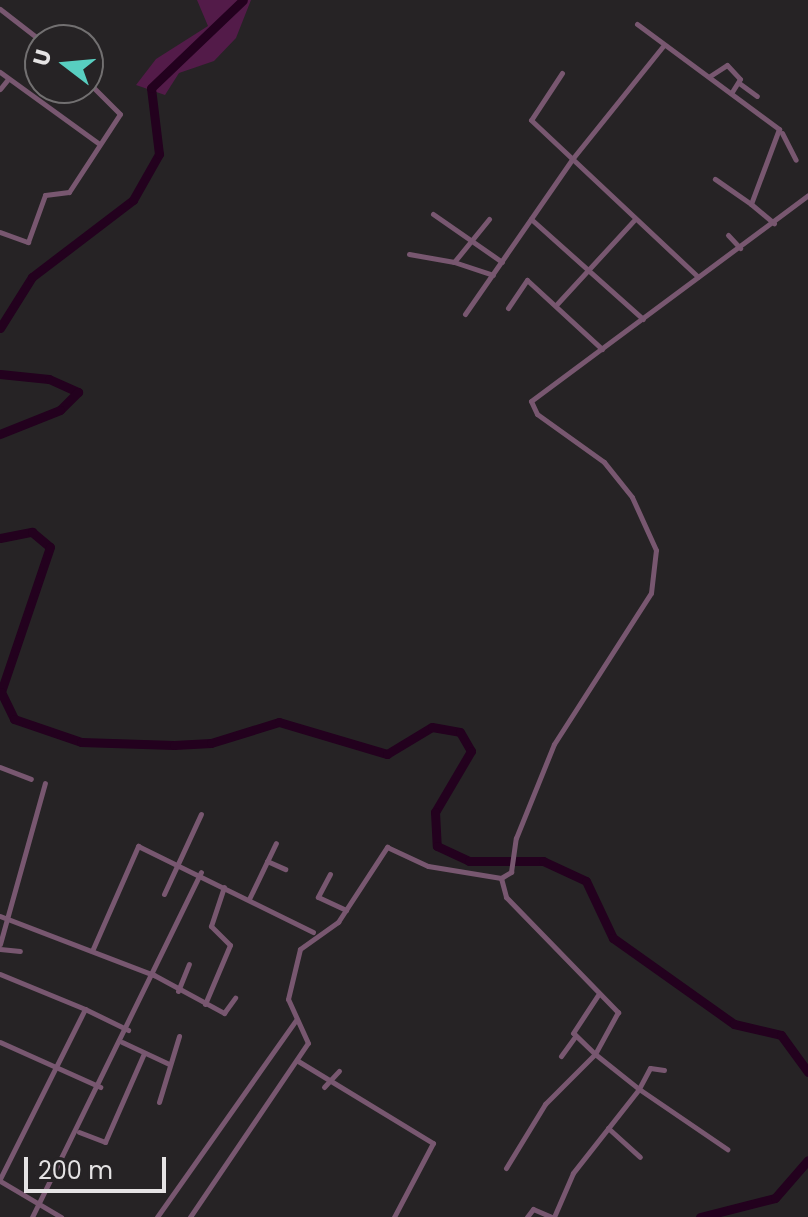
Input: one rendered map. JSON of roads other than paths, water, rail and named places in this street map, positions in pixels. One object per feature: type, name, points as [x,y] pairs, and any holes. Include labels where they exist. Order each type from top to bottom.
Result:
[{"type":"street","points":[[0,9],[24,28]]},
{"type":"street","points":[[637,24],[732,92],[781,132],[796,160]]},
{"type":"street","points":[[465,314],[573,158],[664,45]]},
{"type":"street","points":[[710,76],[724,64],[739,83],[757,96]]},
{"type":"street","points":[[0,72],[98,143]]},
{"type":"street","points":[[562,73],[530,118],[698,277]]},
{"type":"street","points":[[0,89],[8,79]]},
{"type":"street","points":[[732,92],[739,83]]},
{"type":"street","points":[[0,232],[28,242],[45,195],[69,192],[120,109],[104,96]]},
{"type":"street","points":[[751,204],[781,132]]},
{"type":"street","points":[[715,179],[774,223]]},
{"type":"street","points":[[190,1217],[298,1061],[308,1040],[296,1020],[288,980],[314,932],[346,910],[387,847],[428,866],[501,878],[511,870],[513,849],[554,744],[653,583],[656,550],[632,497],[604,462],[531,405],[808,195]]},
{"type":"street","points":[[433,214],[502,262]]},
{"type":"street","points":[[454,262],[489,219]]},
{"type":"street","points":[[531,219],[590,268],[643,319]]},
{"type":"street","points":[[556,305],[635,219]]},
{"type":"street","points":[[728,235],[740,248]]},
{"type":"street","points":[[409,254],[454,262],[493,275]]},
{"type":"street","points":[[508,308],[523,280],[556,305],[602,349]]},
{"type":"street","points":[[0,767],[31,779]]},
{"type":"street","points":[[20,951],[0,947],[45,783]]},
{"type":"street","points":[[164,894],[201,814]]},
{"type":"street","points":[[249,899],[276,843]]},
{"type":"street","points":[[92,951],[135,848],[179,861],[314,932]]},
{"type":"street","points":[[267,861],[285,869]]},
{"type":"street","points":[[32,1217],[79,1132],[201,872]]},
{"type":"street","points":[[330,874],[318,897],[346,910]]},
{"type":"street","points":[[501,878],[506,897],[618,1015],[595,1054],[545,1104],[506,1168]]},
{"type":"street","points":[[205,1004],[230,945],[211,926],[224,887]]},
{"type":"street","points":[[0,916],[154,975],[178,991],[226,1013],[235,998]]},
{"type":"street","points":[[178,991],[189,964]]},
{"type":"street","points":[[0,974],[128,1030]]},
{"type":"street","points":[[561,1056],[598,995]]},
{"type":"street","points":[[61,1217],[0,1180],[85,1009]]},
{"type":"street","points":[[157,1217],[296,1020]]},
{"type":"street","points":[[159,1102],[179,1036]]},
{"type":"street","points":[[575,1037],[719,1150],[727,1149]]},
{"type":"street","points":[[0,1042],[100,1087]]},
{"type":"street","points":[[122,1042],[169,1064]]},
{"type":"street","points":[[79,1132],[105,1142],[144,1053]]},
{"type":"street","points":[[298,1061],[433,1143],[394,1217]]},
{"type":"street","points":[[527,1217],[533,1209],[553,1217],[573,1173],[639,1089],[650,1068],[664,1070]]},
{"type":"street","points":[[324,1087],[339,1071]]},
{"type":"street","points":[[608,1128],[640,1157]]},
{"type":"waterway","points":[[0,328],[32,277],[133,200],[159,154],[151,88],[243,0]]},
{"type":"waterway","points":[[0,374],[49,379],[78,392],[60,410],[0,434]]},
{"type":"waterway","points":[[0,538],[32,532],[50,547],[1,692],[14,719],[81,742],[174,745],[211,743],[279,722],[387,754],[432,727],[460,732],[471,751],[435,812],[437,846],[469,861],[543,861],[586,881],[613,938],[734,1024],[781,1035],[808,1072]]},
{"type":"waterway","points":[[700,1217],[775,1198],[808,1160]]}]
